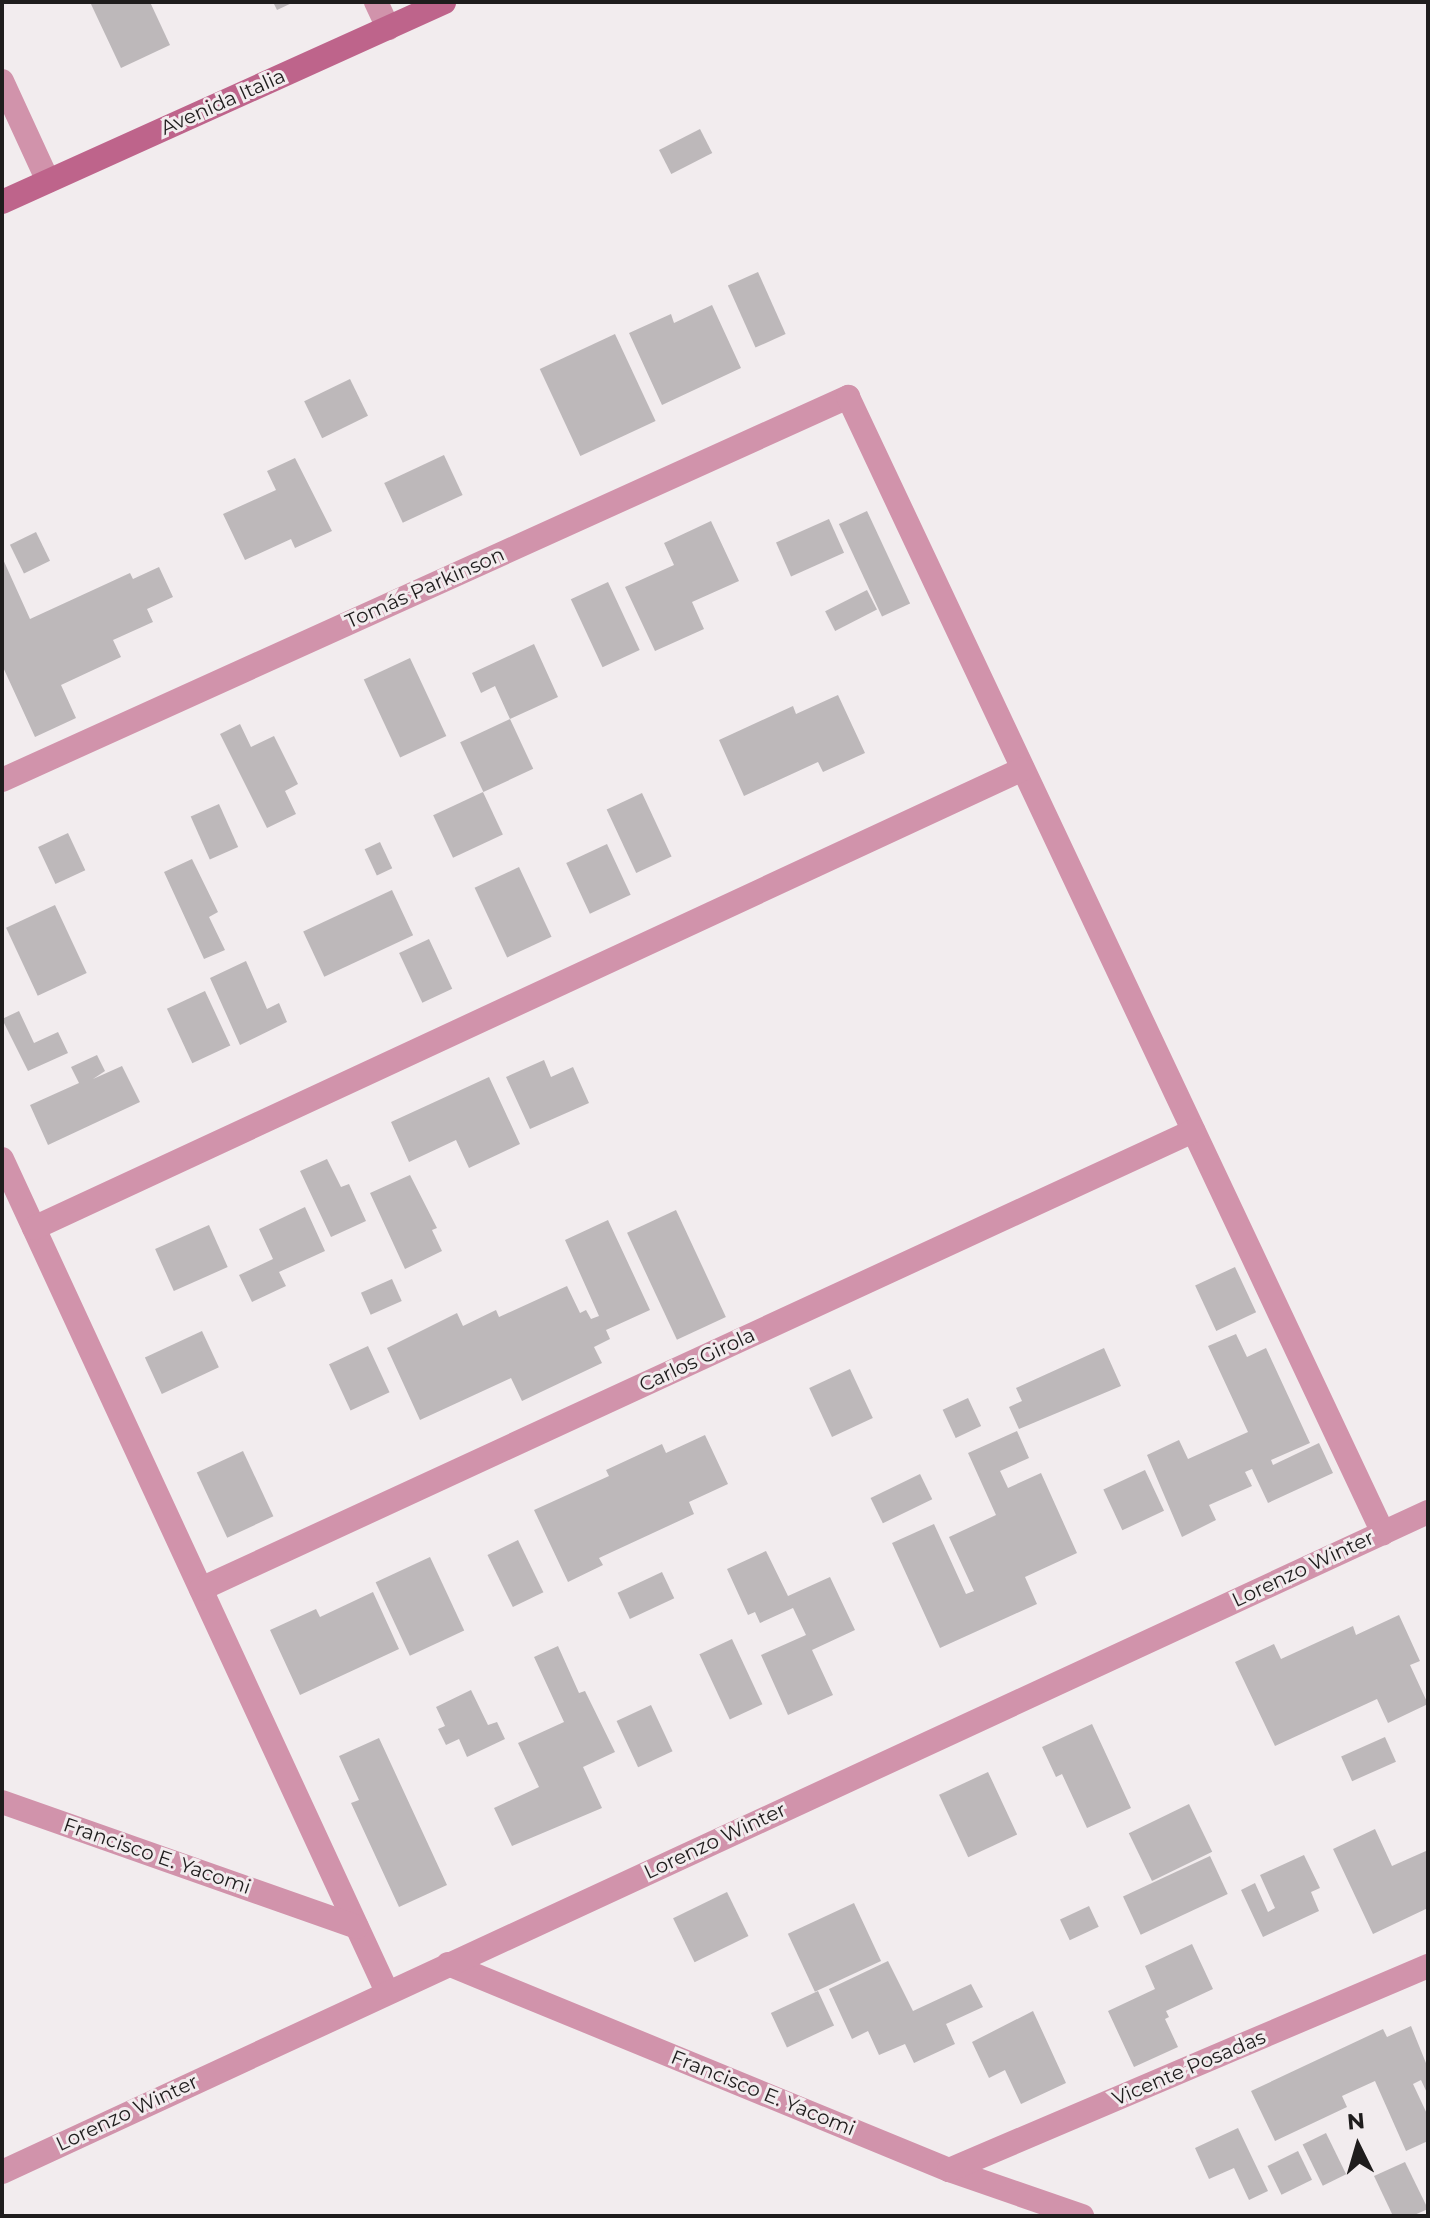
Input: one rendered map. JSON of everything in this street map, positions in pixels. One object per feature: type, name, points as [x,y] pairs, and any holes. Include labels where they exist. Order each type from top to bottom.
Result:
[{"type":"main road","name":"Avenida Italia","points":[[2,202],[444,2]]},
{"type":"street","points":[[376,2],[388,28]]},
{"type":"street","points":[[2,81],[48,181]]},
{"type":"street","name":"Tomás Parkinson","points":[[2,780],[848,397],[1023,769]]},
{"type":"street","points":[[34,1228],[1023,769],[1383,1533]]},
{"type":"street","name":"Carlos Girola","points":[[201,1589],[1193,1131]]},
{"type":"street","points":[[2,1159],[387,1992]]},
{"type":"street","name":"Lorenzo Winter","points":[[2,2172],[1428,1512]]},
{"type":"street","name":"Francisco E. Yacomi","points":[[2,1802],[357,1927]]},
{"type":"street","name":"Francisco E. Yacomi","points":[[448,1964],[949,2170],[1082,2216]]},
{"type":"street","name":"Vicente Posadas","points":[[949,2170],[1428,1966]]},
{"type":"building","points":[[90,2],[150,2],[170,45],[121,68]]},
{"type":"building","points":[[273,2],[294,2],[277,10]]},
{"type":"building","points":[[700,129],[712,153],[671,174],[659,150]]},
{"type":"building","points":[[758,272],[786,334],[756,348],[728,285]]},
{"type":"building","points":[[712,305],[741,368],[662,405],[629,333],[671,314],[674,323]]},
{"type":"building","points":[[615,334],[656,421],[580,456],[540,369]]},
{"type":"building","points":[[350,379],[368,416],[322,438],[304,401]]},
{"type":"building","points":[[444,455],[463,495],[403,523],[384,483]]},
{"type":"building","points":[[295,458],[332,531],[295,548],[291,539],[245,560],[223,514],[276,490],[267,471]]},
{"type":"building","points":[[867,511],[910,603],[882,617],[839,524]]},
{"type":"building","points":[[829,519],[844,553],[791,576],[776,543]]},
{"type":"building","points":[[711,521],[739,581],[692,602],[704,629],[655,651],[625,587],[674,565],[664,543]]},
{"type":"building","points":[[36,532],[50,561],[24,573],[10,545]]},
{"type":"building","points":[[2,557],[30,619],[130,573],[133,579],[159,567],[173,597],[147,609],[153,622],[113,640],[121,657],[61,685],[76,718],[35,737],[2,665]]},
{"type":"building","points":[[608,582],[640,650],[603,667],[571,599]]},
{"type":"building","points":[[867,590],[877,610],[835,631],[825,611]]},
{"type":"building","points":[[534,644],[558,697],[510,719],[495,686],[481,693],[472,673]]},
{"type":"building","points":[[410,658],[446,736],[400,757],[364,680]]},
{"type":"building","points":[[838,695],[865,753],[823,772],[818,762],[744,796],[719,740],[793,706],[796,714]]},
{"type":"building","points":[[510,719],[533,769],[483,792],[460,742]]},
{"type":"building","points":[[240,724],[251,747],[274,736],[298,784],[285,791],[296,814],[267,828],[220,734]]},
{"type":"building","points":[[483,792],[503,835],[453,858],[433,815]]},
{"type":"building","points":[[642,793],[672,856],[636,873],[607,809]]},
{"type":"building","points":[[219,804],[238,847],[210,860],[191,817]]},
{"type":"building","points":[[68,833],[85,870],[55,884],[38,847]]},
{"type":"building","points":[[380,842],[392,868],[377,875],[365,849]]},
{"type":"building","points":[[607,844],[631,895],[590,914],[566,863]]},
{"type":"building","points":[[192,859],[218,912],[209,917],[225,950],[204,959],[164,872]]},
{"type":"building","points":[[519,867],[552,937],[507,957],[475,888]]},
{"type":"building","points":[[392,890],[413,935],[324,977],[303,931]]},
{"type":"building","points":[[55,905],[87,973],[38,996],[6,928]]},
{"type":"building","points":[[429,939],[452,989],[422,1003],[399,953]]},
{"type":"building","points":[[246,961],[267,1009],[279,1003],[287,1022],[240,1045],[210,978]]},
{"type":"building","points":[[205,991],[230,1045],[192,1063],[167,1009]]},
{"type":"building","points":[[19,1011],[34,1043],[58,1032],[68,1053],[28,1071],[2,1019]]},
{"type":"building","points":[[97,1055],[105,1071],[93,1079],[122,1066],[140,1102],[48,1145],[30,1105],[79,1083],[71,1067]]},
{"type":"building","points":[[544,1060],[551,1077],[573,1067],[589,1103],[530,1129],[506,1077]]},
{"type":"building","points":[[489,1077],[520,1144],[469,1168],[456,1140],[409,1162],[391,1122]]},
{"type":"building","points":[[327,1159],[341,1187],[349,1184],[366,1221],[331,1237],[300,1171]]},
{"type":"building","points":[[410,1175],[437,1228],[432,1230],[442,1251],[405,1269],[370,1193]]},
{"type":"building","points":[[305,1207],[325,1251],[279,1272],[286,1286],[252,1302],[239,1275],[273,1259],[259,1229]]},
{"type":"building","points":[[676,1210],[726,1317],[677,1340],[627,1233]]},
{"type":"building","points":[[608,1220],[650,1310],[606,1330],[610,1339],[594,1347],[602,1363],[522,1401],[511,1378],[420,1420],[387,1348],[457,1313],[463,1326],[496,1310],[499,1317],[567,1286],[580,1313],[586,1310],[591,1319],[599,1316],[565,1240]]},
{"type":"building","points":[[209,1225],[228,1267],[174,1291],[155,1249]]},
{"type":"building","points":[[1235,1267],[1256,1312],[1216,1331],[1195,1286]]},
{"type":"building","points":[[392,1279],[402,1301],[371,1315],[361,1293]]},
{"type":"building","points":[[202,1331],[219,1367],[162,1394],[145,1358]]},
{"type":"building","points":[[1236,1334],[1247,1357],[1266,1348],[1310,1443],[1271,1460],[1273,1465],[1319,1443],[1333,1473],[1268,1503],[1252,1469],[1245,1472],[1252,1486],[1209,1505],[1216,1520],[1182,1537],[1147,1455],[1179,1440],[1188,1459],[1248,1432],[1208,1346]]},
{"type":"building","points":[[368,1346],[390,1392],[351,1410],[329,1364]]},
{"type":"building","points":[[1104,1348],[1121,1386],[1019,1429],[1009,1407],[1022,1401],[1016,1388]]},
{"type":"building","points":[[850,1369],[873,1418],[832,1437],[809,1388]]},
{"type":"building","points":[[968,1398],[981,1426],[956,1438],[943,1410]]},
{"type":"building","points":[[1017,1431],[1029,1458],[1000,1471],[1008,1488],[1041,1473],[1077,1553],[1025,1577],[1037,1604],[940,1648],[892,1543],[934,1524],[966,1594],[974,1591],[949,1537],[996,1515],[968,1453]]},
{"type":"building","points":[[705,1435],[728,1484],[689,1502],[694,1514],[599,1558],[603,1565],[568,1582],[534,1510],[609,1476],[606,1470],[662,1444],[666,1453]]},
{"type":"building","points":[[243,1451],[273,1516],[227,1538],[197,1473]]},
{"type":"building","points":[[1145,1470],[1164,1511],[1122,1530],[1103,1489]]},
{"type":"building","points":[[920,1474],[932,1499],[883,1523],[871,1498]]},
{"type":"building","points":[[518,1540],[543,1592],[513,1607],[487,1555]]},
{"type":"building","points":[[766,1551],[788,1596],[830,1577],[855,1630],[812,1650],[833,1695],[788,1715],[761,1655],[806,1635],[793,1608],[760,1623],[755,1612],[748,1615],[727,1569]]},
{"type":"building","points":[[430,1557],[464,1630],[410,1656],[376,1582]]},
{"type":"building","points":[[662,1572],[674,1598],[630,1619],[618,1593]]},
{"type":"building","points":[[373,1592],[399,1649],[300,1695],[270,1630],[316,1609],[320,1617]]},
{"type":"building","points":[[1399,1615],[1420,1661],[1410,1665],[1428,1704],[1388,1723],[1377,1699],[1275,1746],[1235,1662],[1274,1644],[1281,1659],[1353,1626],[1356,1635]]},
{"type":"building","points":[[732,1639],[762,1704],[730,1719],[699,1654]]},
{"type":"building","points":[[558,1646],[579,1693],[585,1691],[615,1752],[583,1767],[602,1808],[512,1846],[494,1808],[539,1787],[518,1743],[564,1722],[534,1657]]},
{"type":"building","points":[[471,1690],[488,1725],[497,1722],[505,1739],[467,1757],[459,1739],[446,1745],[438,1729],[445,1726],[436,1707]]},
{"type":"building","points":[[651,1705],[673,1751],[638,1767],[617,1721]]},
{"type":"building","points":[[1092,1724],[1131,1808],[1087,1828],[1062,1774],[1056,1777],[1042,1747]]},
{"type":"building","points":[[1385,1737],[1396,1762],[1352,1781],[1341,1757]]},
{"type":"building","points":[[379,1738],[447,1885],[399,1907],[351,1803],[359,1800],[339,1756]]},
{"type":"building","points":[[988,1772],[1017,1835],[968,1857],[939,1795]]},
{"type":"building","points":[[1189,1804],[1212,1852],[1152,1881],[1129,1833]]},
{"type":"building","points":[[1375,1829],[1392,1866],[1426,1851],[1428,1908],[1373,1934],[1333,1849]]},
{"type":"building","points":[[1304,1855],[1320,1888],[1311,1892],[1319,1911],[1263,1937],[1241,1890],[1255,1883],[1268,1912],[1275,1908],[1260,1875]]},
{"type":"building","points":[[1210,1856],[1228,1894],[1141,1935],[1123,1897]]},
{"type":"building","points":[[727,1892],[748,1936],[695,1962],[673,1918]]},
{"type":"building","points":[[854,1903],[881,1961],[815,1992],[788,1934]]},
{"type":"building","points":[[1089,1906],[1099,1927],[1070,1940],[1060,1920]]},
{"type":"building","points":[[1192,1944],[1213,1989],[1166,2011],[1169,2017],[1165,2019],[1178,2047],[1134,2067],[1108,2011],[1155,1989],[1145,1966]]},
{"type":"building","points":[[888,1961],[913,2011],[971,1984],[983,2007],[946,2024],[955,2044],[914,2063],[905,2044],[879,2055],[868,2031],[852,2039],[829,1989]]},
{"type":"building","points":[[818,1991],[834,2025],[787,2047],[771,2013]]},
{"type":"building","points":[[1033,2011],[1066,2083],[1021,2104],[1005,2070],[989,2078],[972,2042]]},
{"type":"building","points":[[1411,2026],[1428,2068],[1428,2095],[1421,2080],[1413,2084],[1428,2116],[1428,2141],[1406,2151],[1375,2081],[1342,2096],[1347,2107],[1275,2141],[1251,2091],[1383,2029],[1387,2037]]},
{"type":"building","points":[[1238,2128],[1268,2191],[1249,2200],[1234,2168],[1209,2179],[1195,2148]]},
{"type":"building","points":[[1326,2133],[1346,2174],[1323,2186],[1303,2144]]},
{"type":"building","points":[[1298,2151],[1312,2180],[1281,2195],[1267,2166]]},
{"type":"building","points":[[1405,2162],[1428,2209],[1412,2216],[1393,2216],[1374,2176]]}]
